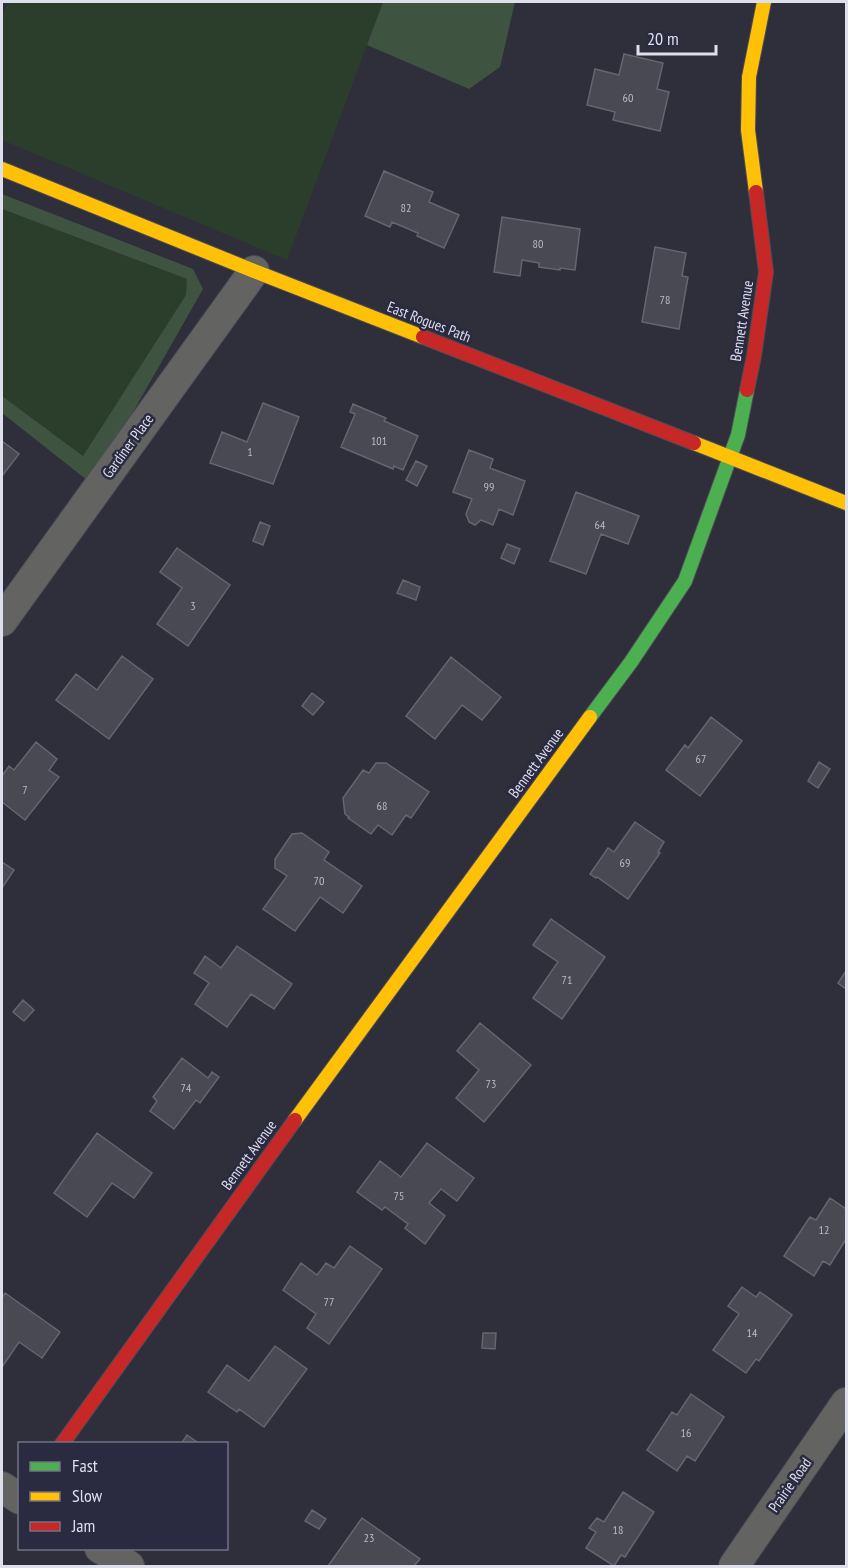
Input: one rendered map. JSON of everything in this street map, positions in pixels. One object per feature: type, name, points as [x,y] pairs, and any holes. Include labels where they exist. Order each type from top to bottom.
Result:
[{"type":"street","name":"Bennett Avenue","points":[[63,1442],[325,1078],[631,662],[685,581],[738,435],[754,356],[766,272],[748,130],[749,77],[764,2]]},
{"type":"street","name":"East Rogues Path","points":[[2,169],[254,271],[846,503]]},
{"type":"street","name":"Gardiner Place","points":[[2,621],[254,271]]},
{"type":"street","name":"Prairie Road","points":[[734,1566],[846,1403]]},
{"type":"street","points":[[2,1487],[18,1498]]},
{"type":"street","points":[[103,1550],[129,1566]]},
{"type":"green space","points":[[8,2],[383,2],[287,260],[2,140],[2,16]]},
{"type":"green space","points":[[383,2],[515,2],[500,67],[469,89],[367,45]]},
{"type":"green space","points":[[2,194],[193,269],[203,289],[92,484],[2,413],[2,396],[83,456],[186,295],[187,279],[2,209]]},
{"type":"green space","points":[[2,209],[187,279],[187,295],[83,456],[2,396]]},
{"type":"building","points":[[624,54],[663,63],[657,89],[669,92],[660,131],[613,120],[615,112],[587,105],[595,69],[619,75]]},
{"type":"building","points":[[384,171],[433,192],[429,202],[459,215],[444,248],[392,222],[390,227],[365,216]]},
{"type":"building","points":[[502,217],[580,229],[575,270],[539,267],[539,263],[522,260],[520,276],[494,272]]},
{"type":"building","points":[[655,247],[686,253],[682,276],[688,277],[679,329],[642,322]]},
{"type":"building","points":[[263,403],[299,417],[273,484],[210,463],[222,432],[247,442]]},
{"type":"building","points":[[353,404],[386,418],[384,421],[418,436],[403,470],[394,466],[393,469],[341,447],[355,414],[350,412]]},
{"type":"building","points":[[2,441],[19,454],[2,476]]},
{"type":"building","points":[[469,450],[493,459],[490,468],[525,481],[513,515],[499,509],[493,525],[481,520],[475,525],[469,522],[466,514],[472,499],[453,492]]},
{"type":"building","points":[[416,461],[427,466],[417,486],[406,480]]},
{"type":"building","points":[[576,492],[639,516],[628,544],[601,534],[586,574],[550,561]]},
{"type":"building","points":[[260,522],[270,526],[263,545],[253,541]]},
{"type":"building","points":[[507,544],[520,549],[514,564],[501,558]]},
{"type":"building","points":[[177,548],[230,585],[188,646],[157,624],[182,588],[160,572]]},
{"type":"building","points":[[403,580],[420,587],[416,600],[397,593]]},
{"type":"building","points":[[122,656],[153,679],[109,739],[56,700],[76,674],[97,690]]},
{"type":"building","points":[[451,657],[501,697],[482,720],[462,705],[435,739],[406,716]]},
{"type":"building","points":[[312,693],[324,702],[313,715],[302,706]]},
{"type":"building","points":[[711,717],[742,741],[700,796],[666,770],[685,745],[688,748]]},
{"type":"building","points":[[36,742],[57,759],[49,770],[59,777],[25,820],[2,802],[2,776],[9,766],[14,770]]},
{"type":"building","points":[[819,762],[830,769],[818,788],[808,781]]},
{"type":"building","points":[[376,763],[386,763],[429,792],[411,818],[406,815],[392,835],[378,825],[371,834],[345,814],[343,798],[363,770],[369,773]]},
{"type":"building","points":[[635,822],[664,842],[658,852],[660,853],[628,899],[590,874],[608,848],[614,852]]},
{"type":"building","points":[[302,833],[329,852],[324,860],[362,886],[343,913],[320,897],[295,931],[263,909],[287,876],[275,868],[275,859],[292,834]]},
{"type":"building","points":[[2,862],[14,870],[2,888]]},
{"type":"building","points":[[551,919],[605,957],[562,1019],[533,998],[558,962],[533,945]]},
{"type":"building","points":[[237,946],[292,984],[274,1009],[251,994],[227,1027],[195,1004],[209,983],[194,973],[205,956],[221,968]]},
{"type":"building","points":[[846,971],[846,989],[838,983]]},
{"type":"building","points":[[23,1000],[34,1010],[24,1021],[13,1012]]},
{"type":"building","points":[[480,1023],[531,1065],[484,1122],[456,1098],[479,1070],[457,1051]]},
{"type":"building","points":[[182,1058],[208,1078],[212,1072],[219,1077],[200,1103],[196,1100],[174,1129],[150,1111],[157,1101],[153,1097]]},
{"type":"building","points":[[97,1133],[152,1173],[134,1198],[112,1183],[87,1217],[54,1193]]},
{"type":"building","points":[[427,1143],[474,1178],[457,1201],[441,1189],[429,1203],[445,1216],[425,1244],[405,1228],[408,1224],[385,1207],[382,1210],[357,1192],[380,1161],[401,1177]]},
{"type":"building","points":[[830,1198],[846,1209],[846,1239],[830,1265],[823,1261],[814,1276],[784,1256],[810,1217],[816,1220]]},
{"type":"building","points":[[350,1246],[382,1269],[329,1344],[307,1328],[316,1314],[283,1290],[301,1263],[317,1275],[326,1263],[334,1268]]},
{"type":"building","points":[[742,1287],[756,1297],[760,1292],[792,1315],[759,1361],[756,1359],[746,1373],[713,1350],[739,1314],[728,1306]]},
{"type":"building","points":[[5,1293],[60,1332],[42,1358],[19,1342],[2,1367],[2,1298]]},
{"type":"building","points":[[483,1333],[496,1333],[495,1349],[482,1348]]},
{"type":"building","points":[[275,1346],[307,1369],[264,1427],[239,1409],[237,1412],[208,1392],[227,1365],[249,1381]]},
{"type":"building","points":[[691,1394],[724,1417],[695,1461],[687,1456],[677,1471],[647,1450],[672,1412],[677,1415]]},
{"type":"building","points":[[187,1435],[197,1442],[182,1442]]},
{"type":"building","points":[[623,1492],[654,1512],[625,1557],[621,1555],[614,1566],[586,1548],[596,1532],[589,1528],[597,1518],[604,1522]]},
{"type":"building","points":[[312,1510],[326,1519],[319,1529],[305,1521]]},
{"type":"building","points":[[362,1518],[420,1559],[414,1566],[328,1566]]},
{"type":"traffic: fast","points":[[590,717],[631,662],[685,581],[738,435],[747,390]]},
{"type":"traffic: slow","points":[[756,192],[748,130],[749,77],[764,2]]},
{"type":"traffic: slow","points":[[2,169],[423,337]]},
{"type":"traffic: slow","points":[[694,443],[846,503]]},
{"type":"traffic: slow","points":[[295,1120],[590,717]]},
{"type":"traffic: jam","points":[[747,390],[766,272],[756,192]]},
{"type":"traffic: jam","points":[[423,337],[694,443]]},
{"type":"traffic: jam","points":[[63,1442],[295,1120]]}]
